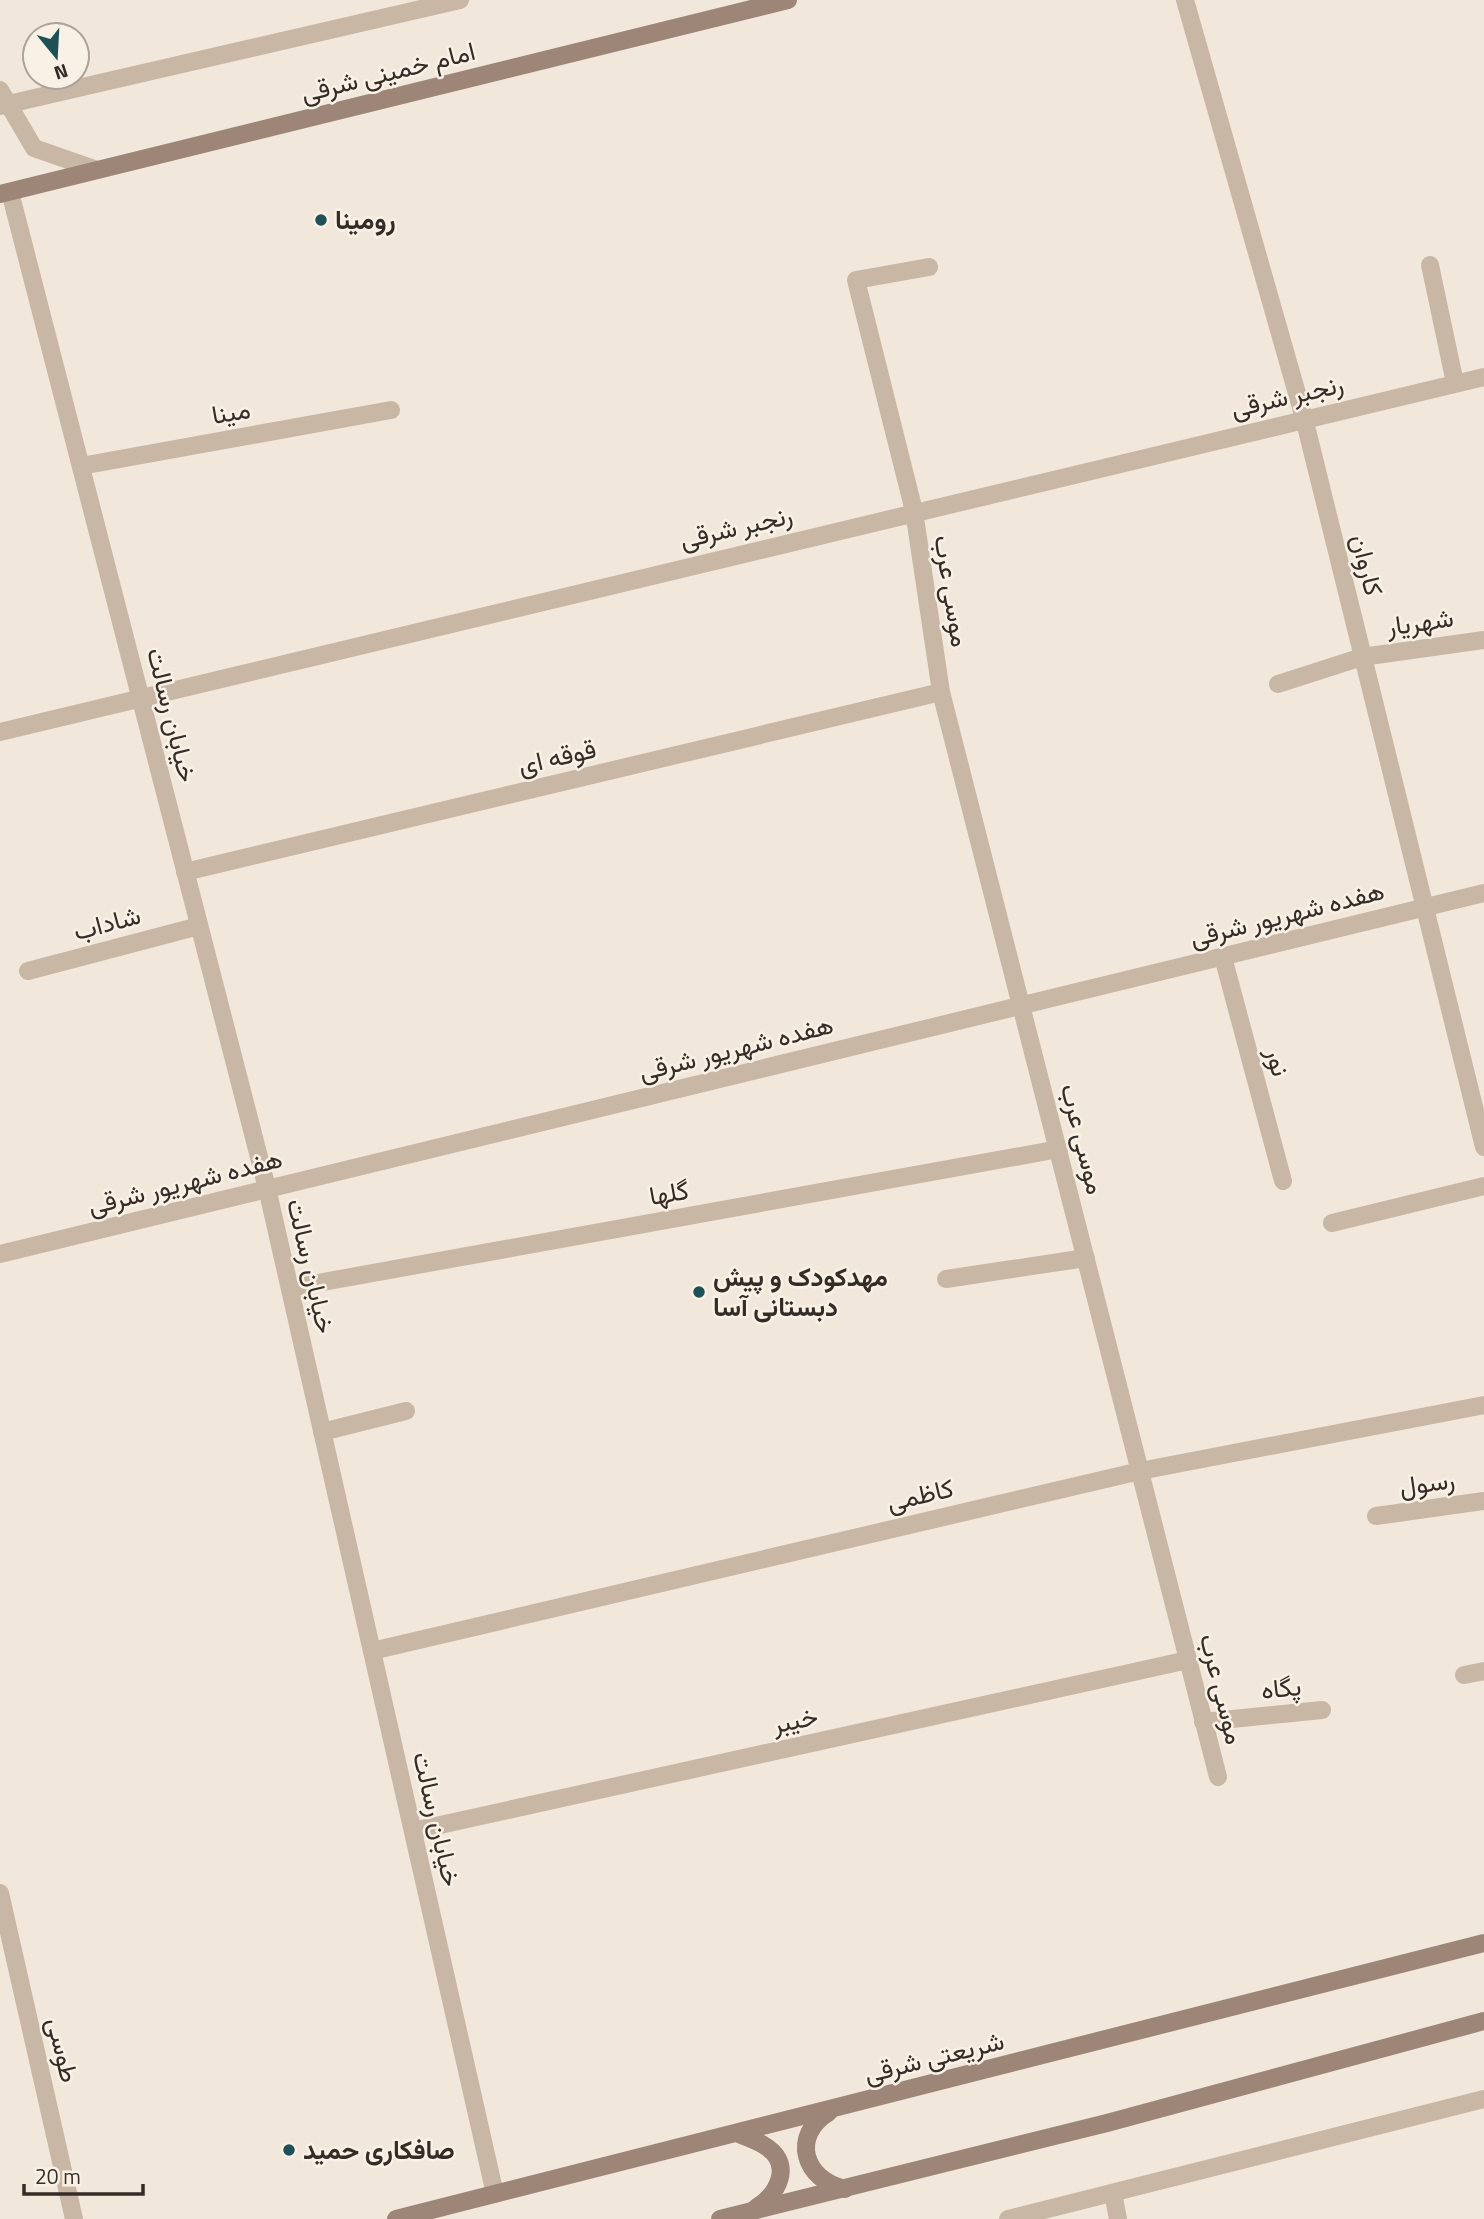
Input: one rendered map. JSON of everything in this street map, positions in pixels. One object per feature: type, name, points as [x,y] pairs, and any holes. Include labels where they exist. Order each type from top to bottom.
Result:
[{"type":"main road","name":"امام خمینی شرقی","points":[[5,193],[788,0]]},
{"type":"main road","name":"شریعتی شرقی","points":[[396,2219],[1484,1943]]},
{"type":"main road","points":[[720,2219],[1107,2123],[1484,2021]]},
{"type":"main road","points":[[838,2109],[816,2121],[806,2145],[812,2170],[821,2180],[845,2189]]},
{"type":"main road","points":[[737,2133],[768,2147],[780,2165],[781,2176],[773,2195],[750,2211]]},
{"type":"street","points":[[2,100],[460,0]]},
{"type":"street","name":"کاروان","points":[[1185,0],[1304,418],[1483,1139]]},
{"type":"street","points":[[0,124],[2,100]]},
{"type":"street","points":[[2,100],[34,148],[97,170]]},
{"type":"street","name":"خیابان رسالت","points":[[5,193],[81,466],[267,1188],[495,2194]]},
{"type":"street","points":[[1430,265],[1455,383]]},
{"type":"street","name":"موسی عرب","points":[[929,267],[856,280],[914,511],[941,692],[1218,1777]]},
{"type":"street","name":"رنجبر شرقی","points":[[0,732],[140,696],[1484,377]]},
{"type":"street","name":"مینا","points":[[81,466],[391,410]]},
{"type":"street","name":"شهریار","points":[[1278,684],[1362,657],[1484,640]]},
{"type":"street","name":"قوقه ای","points":[[185,873],[941,692]]},
{"type":"street","name":"هفده شهریور شرقی","points":[[0,1254],[1484,893]]},
{"type":"street","name":"شاداب","points":[[28,971],[199,926]]},
{"type":"street","name":"نور","points":[[1223,957],[1283,1181]]},
{"type":"street","name":"گلها","points":[[289,1289],[1059,1149]]},
{"type":"street","points":[[1332,1223],[1484,1186]]},
{"type":"street","points":[[946,1279],[1086,1258]]},
{"type":"street","name":"کاظمی","points":[[372,1651],[1140,1471],[1484,1405]]},
{"type":"street","points":[[322,1432],[406,1411]]},
{"type":"street","name":"رسول","points":[[1376,1517],[1484,1502]]},
{"type":"street","name":"خیبر","points":[[413,1831],[1188,1660]]},
{"type":"street","points":[[1464,1675],[1484,1671]]},
{"type":"street","name":"پگاه","points":[[1203,1722],[1322,1710]]},
{"type":"street","name":"طوسی","points":[[0,1893],[74,2219]]},
{"type":"street","points":[[1008,2219],[1484,2099]]},
{"type":"street","points":[[1112,2193],[1118,2219]]},
{"type":"place","name":"رومینا","points":[[321,220]]},
{"type":"place","name":"مهدکودک و پیش دبستانی آسا","points":[[699,1292]]},
{"type":"place","name":"صافکاری حمید","points":[[289,2150]]}]
